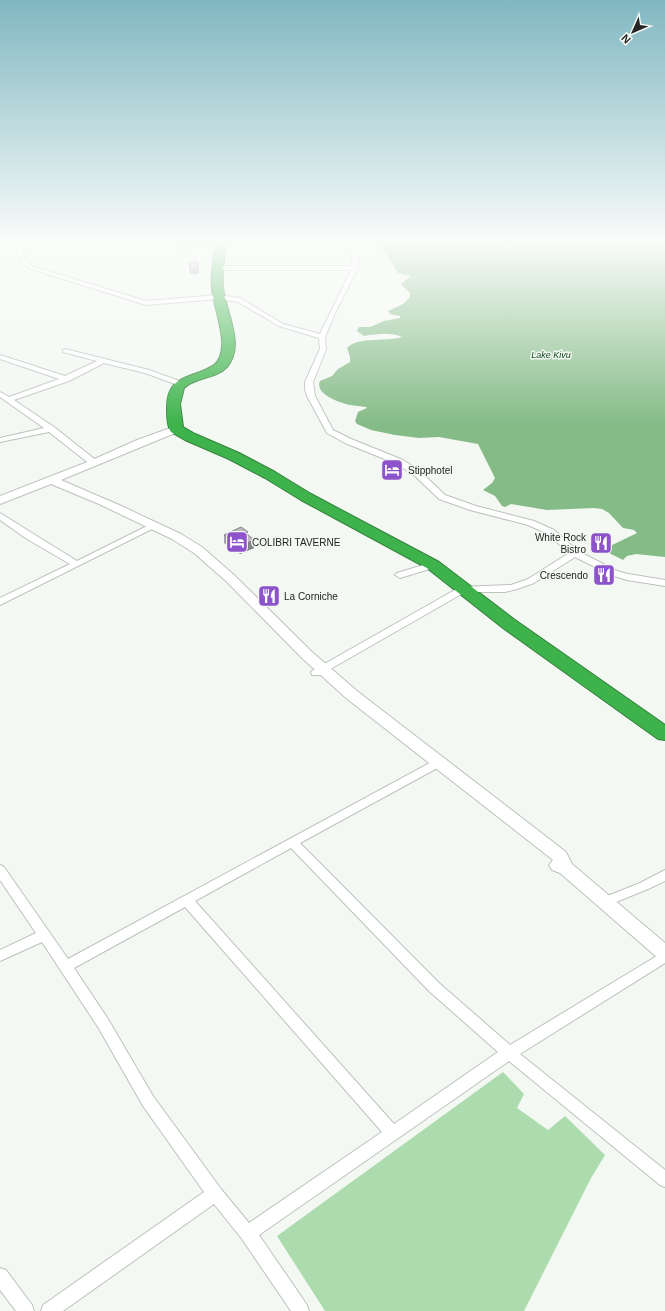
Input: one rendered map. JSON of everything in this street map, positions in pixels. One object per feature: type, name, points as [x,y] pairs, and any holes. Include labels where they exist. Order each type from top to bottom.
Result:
[{"type":"highway","points":[[220,302],[224,316],[228,356],[225,362],[218,368],[181,383],[174,401],[173,413],[176,429],[190,437],[234,456],[270,475],[306,497],[433,565],[545,650],[665,734]]},
{"type":"street","points":[[149,302],[164,302]]},
{"type":"street","points":[[244,302],[281,325],[322,337]]},
{"type":"street","points":[[338,302],[322,337],[323,349],[309,382],[309,389],[326,426],[330,431],[348,441],[400,462],[418,474],[442,497],[473,508],[531,523],[551,532],[576,553],[614,573],[627,577],[665,583]]},
{"type":"street","points":[[65,351],[147,371],[181,383]]},
{"type":"street","points":[[0,357],[66,378]]},
{"type":"street","points":[[10,399],[66,378],[102,361]]},
{"type":"street","points":[[0,394],[10,399],[51,429],[94,464]]},
{"type":"street","points":[[0,440],[51,429]]},
{"type":"street","points":[[0,500],[94,464],[141,442],[176,429]]},
{"type":"street","points":[[72,472],[78,489]]},
{"type":"street","points":[[51,480],[78,489],[154,526],[198,550],[214,565],[214,572],[216,576],[248,604],[319,672],[434,765],[514,827],[552,863],[566,868],[665,955],[590,1004],[509,1053],[248,1233]]},
{"type":"street","points":[[0,516],[30,537],[76,564]]},
{"type":"street","points":[[0,602],[154,526]]},
{"type":"street","points":[[319,672],[463,589],[504,589],[514,587],[531,581],[576,553]]},
{"type":"street","points":[[400,575],[433,565]]},
{"type":"street","points":[[66,966],[434,765]]},
{"type":"street","points":[[292,842],[434,987],[509,1053],[665,1180]]},
{"type":"street","points":[[0,870],[66,966],[103,1024],[148,1101],[181,1149],[215,1194],[248,1233],[301,1311]]},
{"type":"street","points":[[604,902],[644,886],[665,875]]},
{"type":"street","points":[[186,900],[392,1133]]},
{"type":"street","points":[[0,956],[44,935]]},
{"type":"street","points":[[49,1311],[215,1194]]},
{"type":"street","points":[[0,1276],[26,1311]]},
{"type":"shaded area","points":[[503,1072],[524,1094],[517,1108],[548,1130],[565,1116],[605,1155],[591,1178],[524,1311],[325,1311],[277,1236]]},
{"type":"water","name":"Lake Kivu","points":[[405,302],[665,302],[665,557],[636,554],[627,556],[623,560],[605,551],[608,547],[637,533],[634,530],[623,528],[609,513],[602,509],[547,510],[511,504],[505,507],[502,506],[495,496],[483,490],[492,483],[495,478],[478,444],[439,437],[419,438],[371,430],[357,424],[355,421],[358,412],[367,408],[366,407],[346,404],[324,394],[319,386],[320,381],[332,376],[338,369],[350,362],[347,348],[352,344],[402,337],[389,334],[364,336],[357,331],[359,327],[370,327],[384,321],[400,318],[400,316],[390,314],[388,311]]},
{"type":"building","points":[[241,527],[248,532],[246,533],[254,540],[240,546],[224,535]]},
{"type":"place","name":"Stipphotel","points":[[392,470]]},
{"type":"place","name":"COLIBRI TAVERNE","points":[[237,542]]},
{"type":"place","name":"White Rock Bistro","points":[[601,543]]},
{"type":"place","name":"Crescendo","points":[[604,575]]},
{"type":"place","name":"La Corniche","points":[[269,596]]}]
